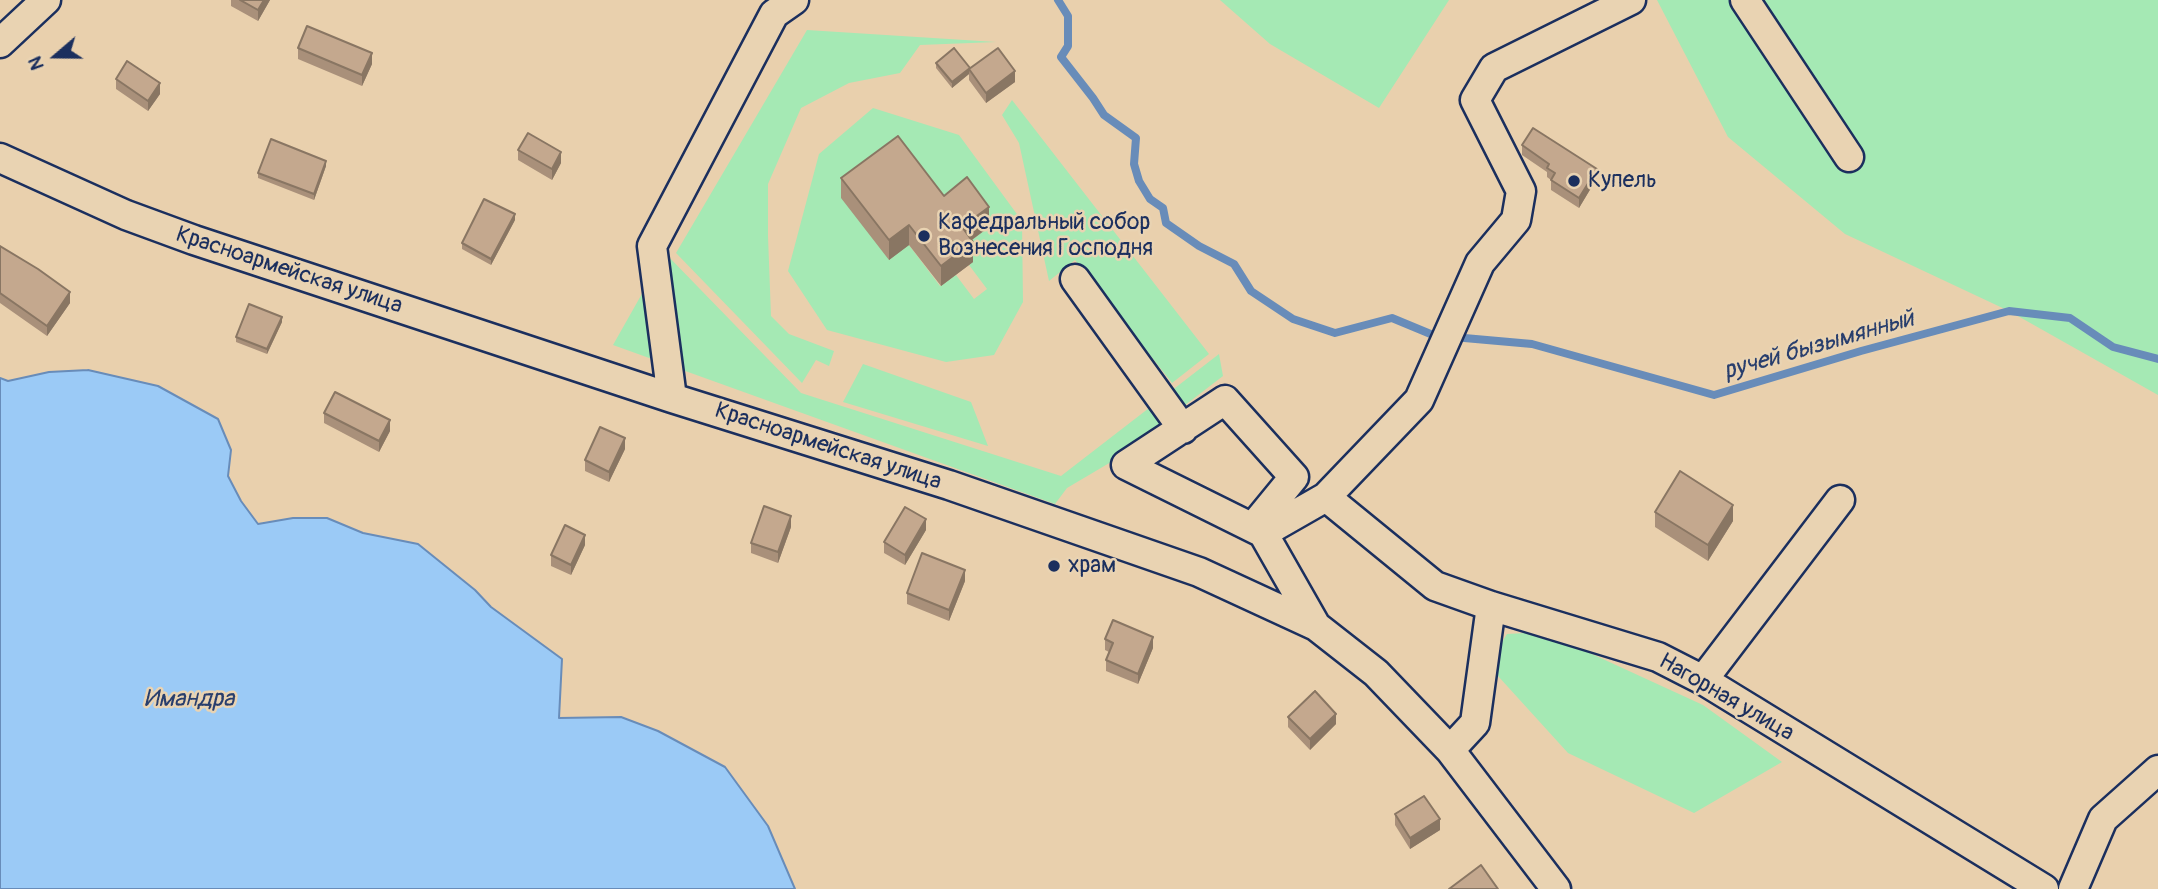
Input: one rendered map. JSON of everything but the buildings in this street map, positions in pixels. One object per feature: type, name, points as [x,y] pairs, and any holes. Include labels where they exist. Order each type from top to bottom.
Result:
[{"type":"street","points":[[0,43],[46,0]]},
{"type":"street","points":[[672,398],[652,246],[774,14],[794,0]]},
{"type":"street","points":[[1258,530],[1326,497],[1419,400],[1480,262],[1517,220],[1521,191],[1475,100],[1494,68],[1631,0]]},
{"type":"street","points":[[1745,0],[1849,156]]},
{"type":"street","name":"Красноармейская улица","points":[[0,158],[126,215],[194,240],[672,398],[949,485],[1199,572],[1316,626],[1376,673],[1450,750],[1556,889]]},
{"type":"street","points":[[1074,279],[1183,429]]},
{"type":"street","points":[[1258,530],[1294,477],[1225,400],[1126,465],[1258,530],[1316,626]]},
{"type":"street","name":"Нагорная улица","points":[[1326,497],[1435,586],[1490,606],[1658,657],[1703,680],[2044,889]]},
{"type":"street","points":[[1703,680],[1840,500]]},
{"type":"street","points":[[1450,750],[1475,723],[1490,606]]},
{"type":"street","points":[[2073,889],[2103,819],[2158,769]]},
{"type":"green space","points":[[1220,0],[1449,0],[1379,108],[1270,44]]},
{"type":"green space","points":[[1657,0],[2158,0],[2158,395],[2009,311],[1845,234],[1728,137]]},
{"type":"green space","points":[[807,30],[996,42],[920,45],[900,73],[849,83],[801,108],[768,184],[768,236],[771,316],[789,334],[834,351],[829,366],[816,360],[802,383],[676,253]]},
{"type":"green space","points":[[1012,100],[1209,354],[1172,383],[1075,260],[1049,281],[1019,143],[1002,115]]},
{"type":"green space","points":[[873,108],[959,135],[1022,221],[1023,302],[994,355],[946,362],[827,330],[788,271],[819,154]],"holes":[[[969,201],[988,227],[962,247],[973,261],[969,265],[987,289],[974,299],[956,275],[940,286],[909,245]]]},
{"type":"green space","points":[[665,253],[801,393],[1061,476],[1219,354],[1223,376],[1111,462],[1067,488],[1055,504],[613,345]]},
{"type":"green space","points":[[863,364],[971,402],[988,446],[843,402]]},
{"type":"green space","points":[[1544,632],[1703,705],[1782,762],[1694,813],[1568,753],[1488,665],[1507,634]]},
{"type":"water","name":"Имандра","points":[[88,370],[158,386],[218,419],[231,450],[228,476],[241,501],[258,524],[293,518],[327,518],[363,533],[418,544],[475,590],[491,607],[562,659],[559,718],[621,717],[658,731],[725,767],[768,826],[795,889],[0,889],[0,378],[8,381],[49,372]]},
{"type":"waterway","name":"ручей бызымянный","points":[[1058,0],[1068,16],[1068,46],[1061,57],[1104,115],[1136,138],[1134,164],[1139,181],[1150,199],[1163,208],[1166,223],[1199,246],[1234,264],[1251,291],[1293,319],[1335,333],[1392,318],[1440,336]]},
{"type":"waterway","name":"ручей бызымянный","points":[[1453,337],[1532,344],[1714,395],[2009,311],[2070,318],[2113,347],[2158,359]]},
{"type":"place","name":"Купель","points":[[1574,181]]},
{"type":"place","name":"Кафедральный собор Вознесения Господня","points":[[924,236]]},
{"type":"place","name":"храм","points":[[1054,566]]}]
